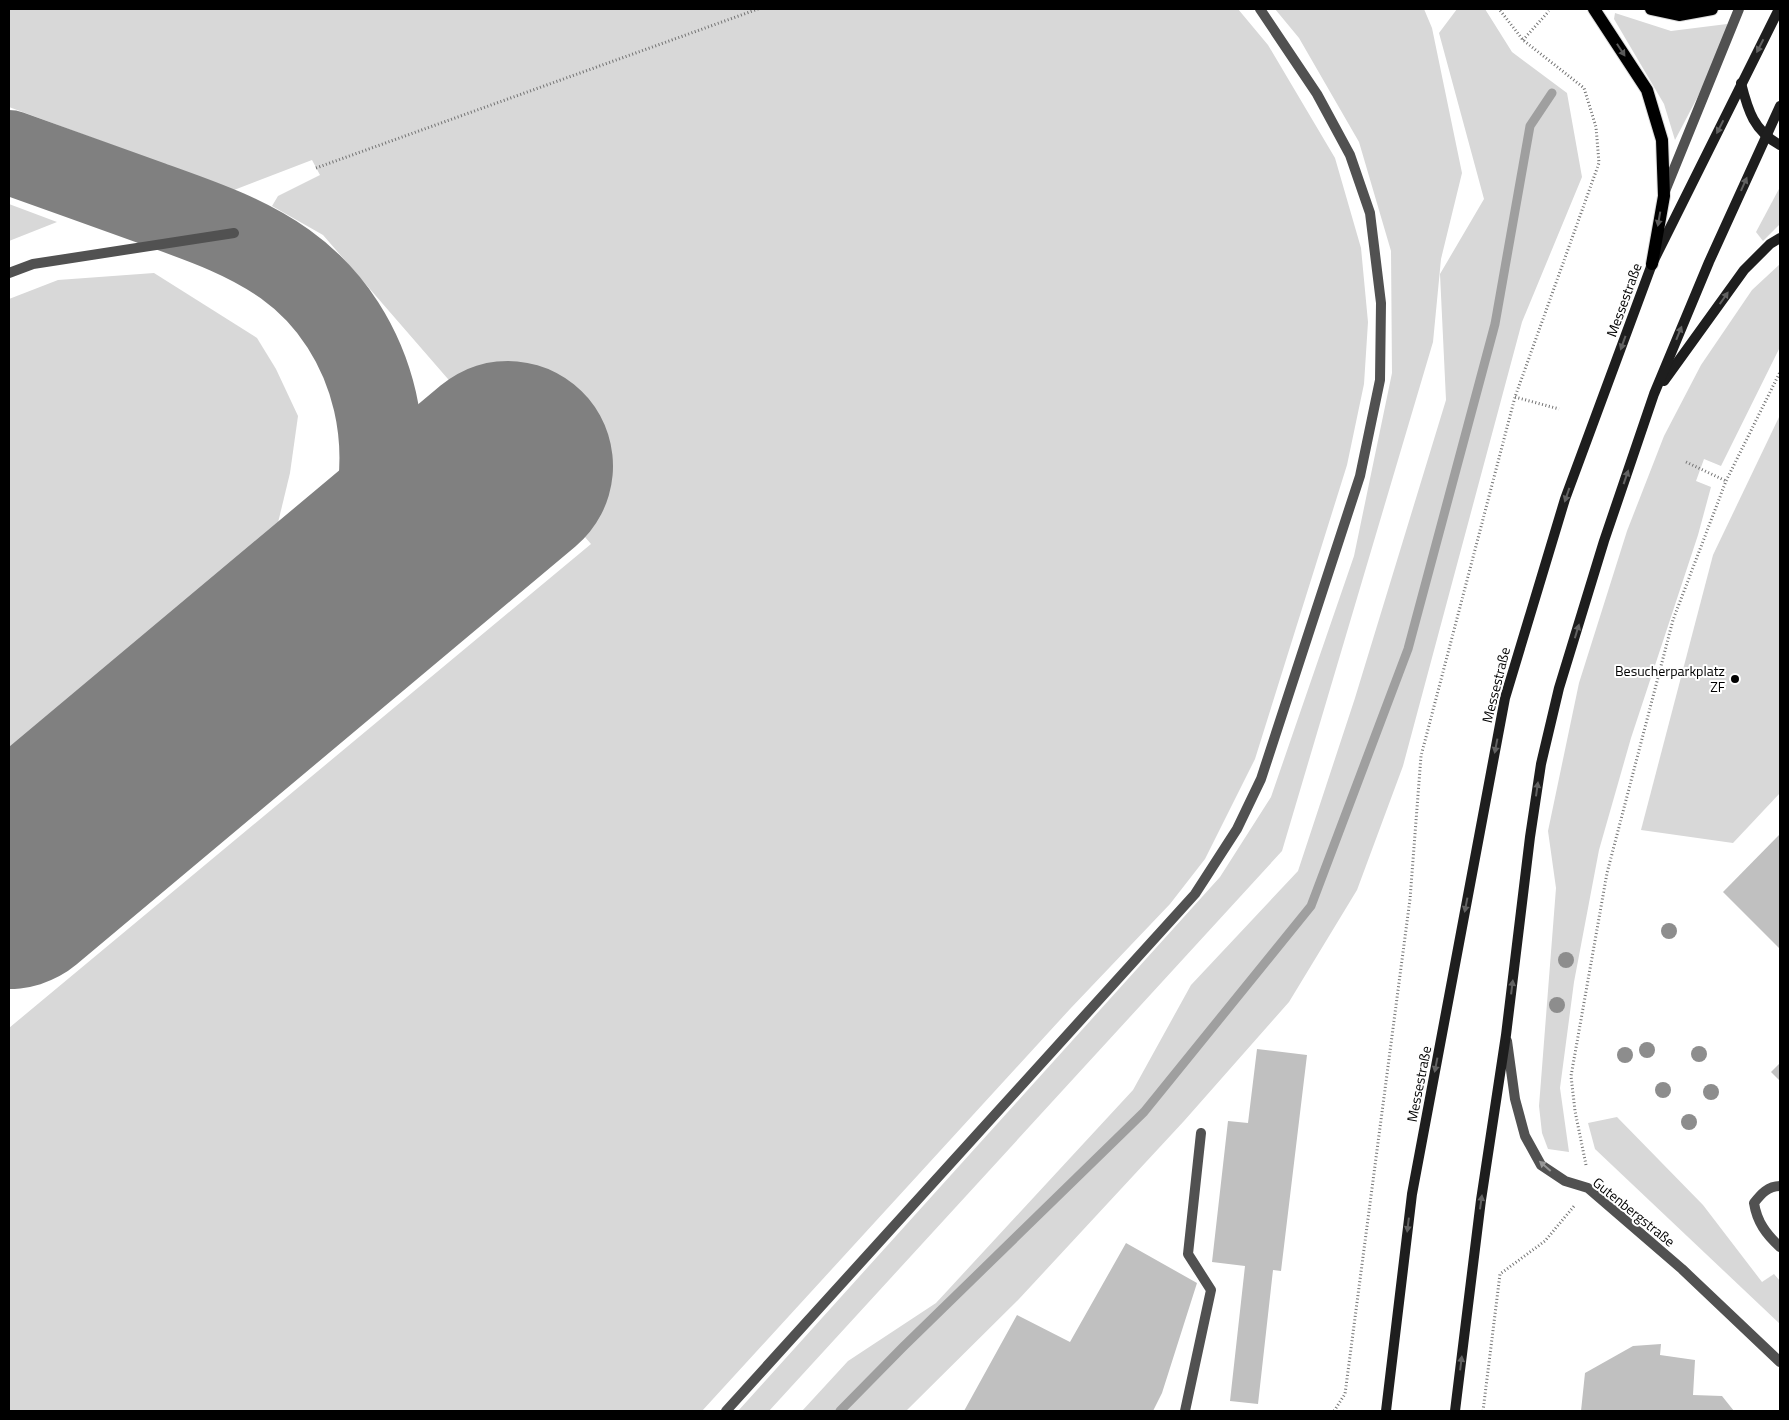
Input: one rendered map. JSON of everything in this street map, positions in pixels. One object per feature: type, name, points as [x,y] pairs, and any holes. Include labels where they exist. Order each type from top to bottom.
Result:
[{"type":"main road","points":[[1594,9],[1647,90],[1662,140],[1664,196],[1652,264]]},
{"type":"main road","points":[[1651,9],[1679,15],[1712,9]]},
{"type":"street","points":[[726,1411],[1195,894],[1237,829],[1261,779],[1360,476],[1380,380],[1381,303],[1370,213],[1350,155],[1317,94],[1260,9]]},
{"type":"street","points":[[1664,196],[1739,9]]},
{"type":"street","name":"Messestraße","points":[[1386,1411],[1412,1194],[1505,698],[1565,499],[1652,264],[1779,9]]},
{"type":"street","points":[[1741,83],[1748,110],[1765,137],[1780,145]]},
{"type":"street","points":[[1455,1411],[1481,1200],[1506,1036],[1541,764],[1570,652],[1604,541],[1654,394],[1709,262],[1780,106]]},
{"type":"street","points":[[9,273],[33,264],[234,234]]},
{"type":"street","points":[[1654,394],[1744,270],[1770,244],[1780,238]]},
{"type":"street","name":"Gutenbergstraße","points":[[1506,1036],[1515,1099],[1525,1136],[1541,1165],[1565,1181],[1588,1188],[1682,1269],[1780,1362]]},
{"type":"street","points":[[1185,1411],[1210,1290],[1188,1254],[1201,1133]]},
{"type":"street","points":[[1780,1186],[1774,1186],[1762,1193],[1754,1203],[1756,1217],[1766,1233],[1780,1247]]},
{"type":"path","points":[[316,168],[758,9]]},
{"type":"path","points":[[1334,1411],[1345,1394],[1410,899],[1421,756],[1515,397],[1599,163],[1596,127],[1584,88],[1523,40],[1499,9]]},
{"type":"path","points":[[1523,40],[1549,11]]},
{"type":"path","points":[[1483,1411],[1500,1274],[1545,1241],[1557,1229],[1588,1188],[1585,1152],[1575,1111],[1571,1076],[1607,874],[1673,620],[1726,481],[1780,372]]},
{"type":"path","points":[[1515,397],[1559,409]]},
{"type":"path","points":[[1686,462],[1726,481]]},
{"type":"shaded area","points":[[9,9],[1238,9],[1268,45],[1335,158],[1361,248],[1368,322],[1364,384],[1347,465],[1255,759],[1205,859],[1170,904],[1070,1009],[702,1411],[9,1411],[9,1028],[591,544],[323,235],[272,206],[278,196],[320,175],[312,160],[234,190],[9,107]]},
{"type":"shaded area","points":[[1275,9],[1424,9],[1432,28],[1462,173],[1441,259],[1433,342],[1282,851],[769,1411],[738,1411],[1220,877],[1271,797],[1354,556],[1392,373],[1391,251],[1359,142],[1299,38]]},
{"type":"shaded area","points":[[1457,9],[1485,9],[1512,52],[1567,93],[1582,177],[1522,322],[1403,766],[1357,890],[1289,1002],[1184,1121],[1019,1299],[906,1411],[802,1411],[848,1361],[936,1303],[1133,1090],[1191,985],[1298,871],[1355,698],[1446,400],[1440,274],[1484,199],[1439,33]]},
{"type":"shaded area","points":[[1615,13],[1671,31],[1727,24],[1728,39],[1675,140],[1664,104],[1614,19]]},
{"type":"shaded area","points":[[1780,187],[1780,224],[1763,241],[1756,232]]},
{"type":"shaded area","points":[[9,204],[57,222],[9,241]]},
{"type":"shaded area","points":[[1780,264],[1780,347],[1721,466],[1704,459],[1696,481],[1711,487],[1698,535],[1631,738],[1599,850],[1574,982],[1560,1088],[1569,1152],[1548,1149],[1542,1133],[1539,1106],[1556,888],[1548,831],[1579,683],[1627,531],[1664,436],[1701,365],[1752,290]]},
{"type":"shaded area","points":[[154,273],[257,338],[276,369],[298,416],[290,473],[276,531],[9,754],[9,299],[58,280]]},
{"type":"shaded area","name":"Besucherparkplatz ZF","points":[[1780,415],[1780,793],[1733,843],[1641,830],[1713,555]]},
{"type":"shaded area","points":[[1617,1117],[1703,1205],[1762,1282],[1774,1274],[1780,1281],[1780,1324],[1595,1149],[1588,1123]]},
{"type":"building","points":[[1780,834],[1780,949],[1723,892]]},
{"type":"building","points":[[1257,1049],[1307,1055],[1281,1271],[1273,1270],[1258,1404],[1230,1401],[1245,1266],[1212,1262],[1228,1121],[1248,1123]]},
{"type":"building","points":[[1780,1063],[1780,1081],[1771,1072]]},
{"type":"building","points":[[1126,1243],[1197,1283],[1162,1393],[1153,1411],[964,1411],[1017,1315],[1070,1342]]},
{"type":"building","points":[[1661,1344],[1660,1355],[1695,1360],[1693,1395],[1722,1396],[1734,1411],[1581,1411],[1585,1373],[1633,1346]]},
{"type":"waterway","points":[[840,1411],[1144,1112],[1311,906],[1408,649],[1495,324],[1530,126],[1552,93]]},
{"type":"taxiway","points":[[9,152],[237,236],[285,264],[317,292],[343,325],[362,362],[375,401],[381,443],[380,484],[372,526],[351,577],[328,609],[292,647]]},
{"type":"runway","points":[[9,884],[508,466]]},
{"type":"place","name":"Besucherparkplatz ZF","points":[[1735,679]]}]
